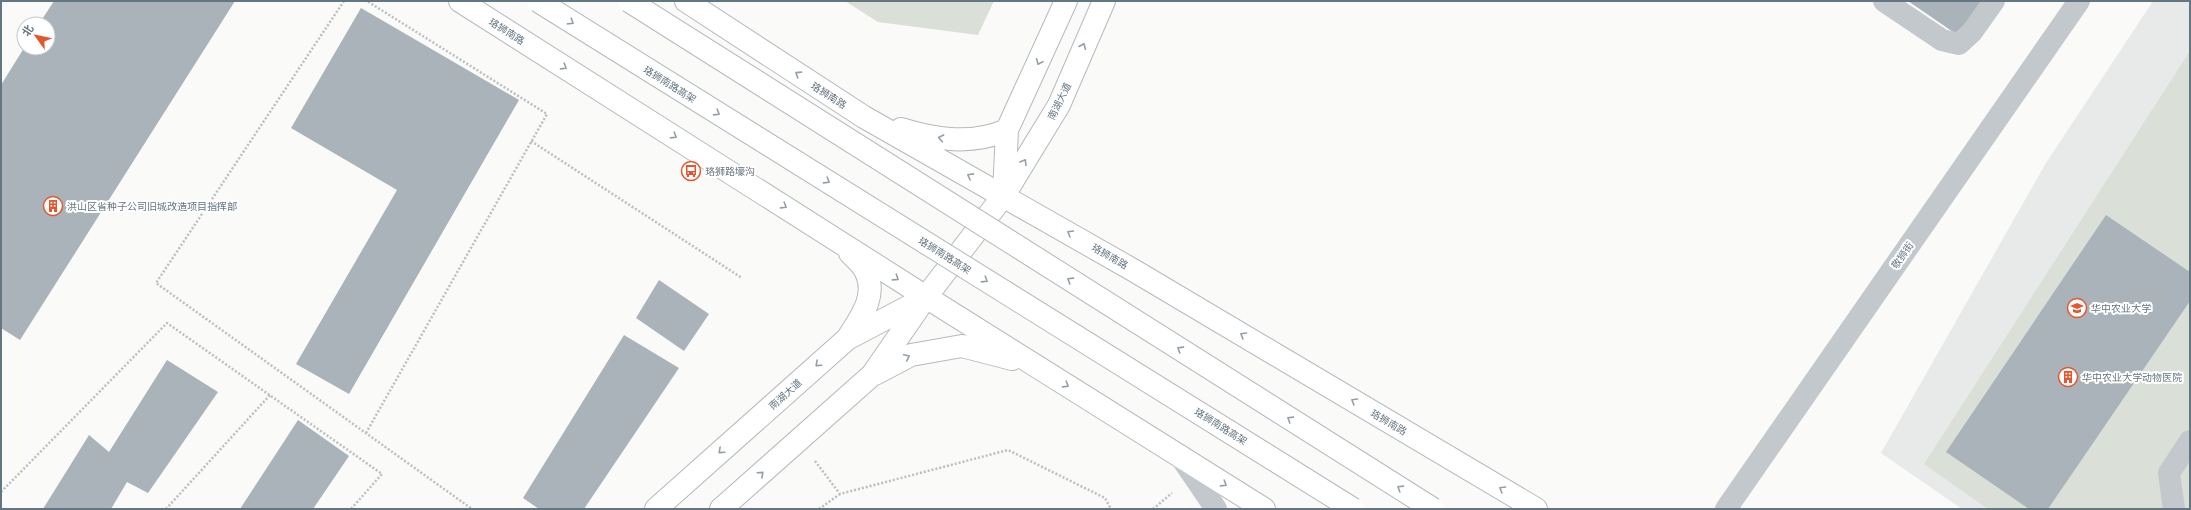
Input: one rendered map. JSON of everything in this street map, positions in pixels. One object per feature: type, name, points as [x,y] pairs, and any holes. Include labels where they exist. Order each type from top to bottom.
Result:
[{"type":"main road","name":"珞狮南路","points":[[460,1],[926,297],[1264,509]]},
{"type":"main road","name":"珞狮南路高架","points":[[538,1],[1353,509]]},
{"type":"main road","points":[[630,1],[1433,509]]},
{"type":"main road","name":"珞狮南路","points":[[686,1],[864,117],[1004,195],[1536,509]]},
{"type":"main road","points":[[1004,195],[1007,130],[1066,1]]},
{"type":"main road","name":"南湖大道","points":[[722,509],[872,375],[926,297],[1004,195],[1059,105],[1104,1]]},
{"type":"main road","points":[[864,117],[917,134],[951,140],[992,136],[1007,130]]},
{"type":"main road","points":[[840,242],[865,269],[870,286],[867,308],[847,338]]},
{"type":"main road","name":"南湖大道","points":[[656,509],[847,338],[926,297]]},
{"type":"main road","points":[[872,375],[911,355],[962,346],[1033,364]]},
{"type":"street","points":[[1884,1],[1942,40],[1959,44],[1972,32],[1994,1]]},
{"type":"street","name":"敬狮街","points":[[1726,509],[2079,1]]},
{"type":"street","points":[[2174,509],[2169,473],[2190,442]]},
{"type":"street","points":[[1180,456],[1216,509]]},
{"type":"path","points":[[344,1],[156,283],[472,509]]},
{"type":"path","points":[[366,434],[547,114],[367,1]]},
{"type":"path","points":[[531,141],[742,278]]},
{"type":"path","points":[[1,492],[167,323],[382,474],[351,509]]},
{"type":"path","points":[[166,509],[270,395]]},
{"type":"path","points":[[798,441],[840,494]]},
{"type":"path","points":[[819,509],[840,494],[1008,450],[1105,498],[1111,509]]},
{"type":"shaded area","points":[[845,1],[994,1],[978,35],[878,22]]},
{"type":"shaded area","name":"华中农业大学","points":[[2153,1],[2190,1],[2190,509],[1962,509],[1881,453],[2046,163]]},
{"type":"shaded area","name":"华中农业大学","points":[[2190,51],[2190,509],[1988,509],[1924,464]]},
{"type":"building","name":"洪山区省种子公司旧城改造项目指挥部","points":[[54,1],[235,1],[20,340],[1,328],[1,85],[19,56],[56,56],[56,16],[44,16]]},
{"type":"building","points":[[1908,1],[1984,1],[1959,36]]},
{"type":"building","points":[[361,8],[519,100],[349,394],[296,364],[397,190],[291,128]]},
{"type":"building","name":"华中农业大学动物医院","points":[[2106,215],[2190,272],[2190,301],[2048,509],[2029,509],[1946,452]]},
{"type":"building","points":[[659,280],[709,314],[684,351],[636,318]]},
{"type":"building","points":[[624,335],[679,368],[584,509],[539,509],[523,498]]},
{"type":"building","points":[[167,360],[218,392],[148,493],[127,482],[111,509],[43,509],[89,435],[109,452]]},
{"type":"building","points":[[298,420],[349,456],[313,509],[240,509]]},
{"type":"place","name":"珞狮路壕沟","points":[[691,171]]},
{"type":"place","name":"洪山区省种子公司旧城改造项目指挥部","points":[[53,206]]},
{"type":"place","name":"华中农业大学","points":[[2077,308]]},
{"type":"place","name":"华中农业大学动物医院","points":[[2068,377]]}]
